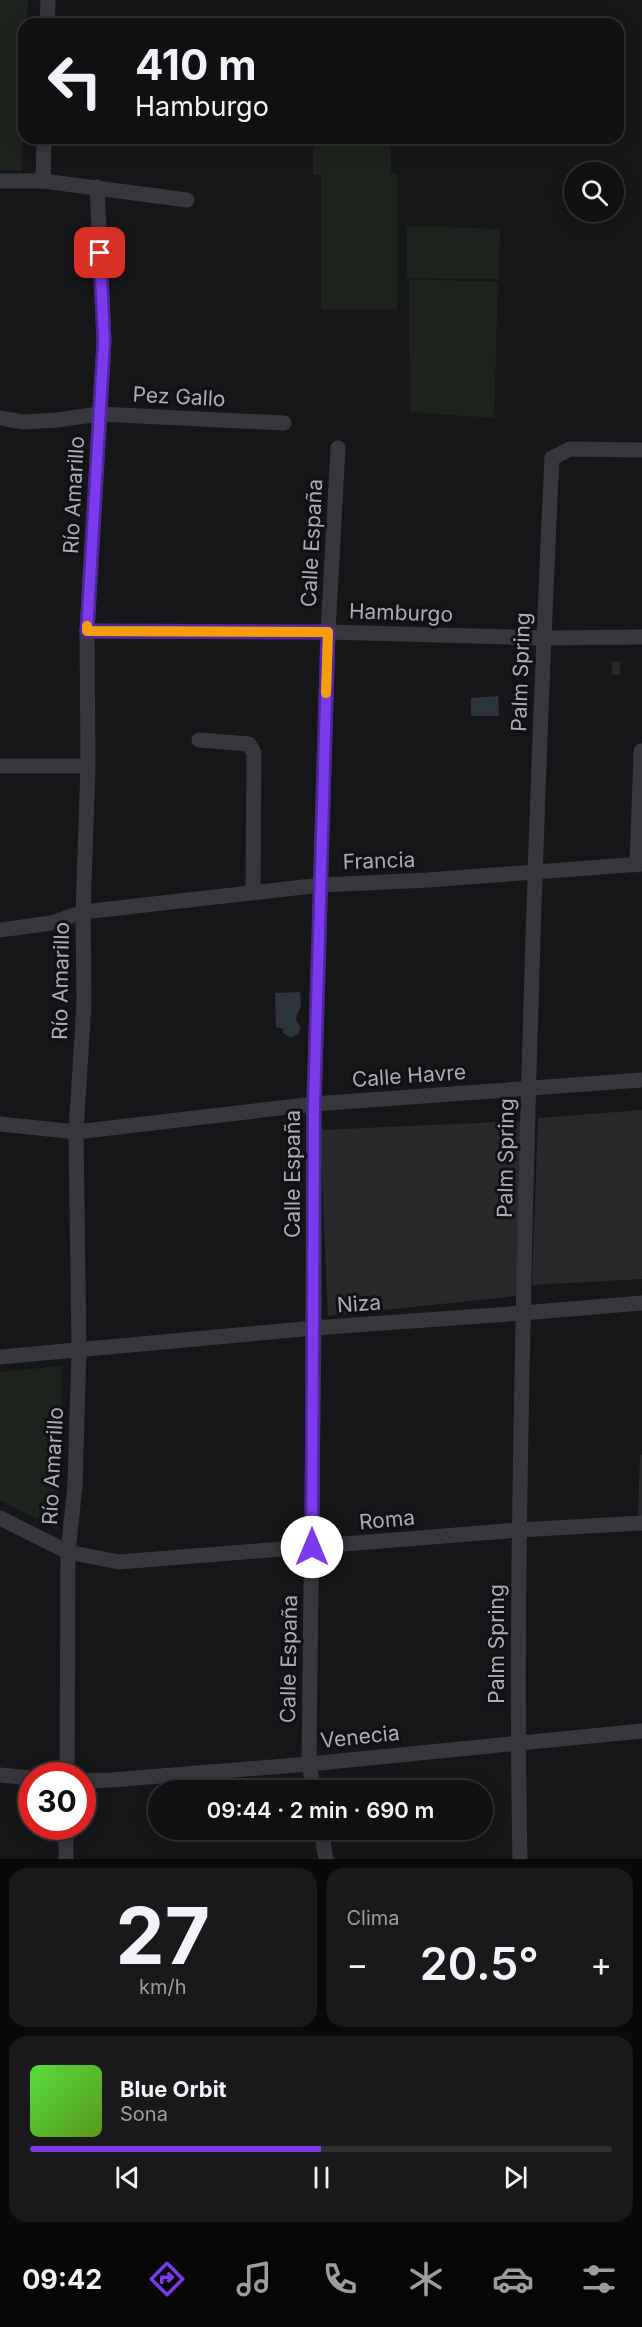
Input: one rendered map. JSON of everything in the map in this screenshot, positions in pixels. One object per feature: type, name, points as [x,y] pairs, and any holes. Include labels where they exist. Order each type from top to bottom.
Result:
[{"type":"street","points":[[47,18],[48,0]]},
{"type":"street","points":[[43,181],[44,144]]},
{"type":"street","points":[[0,181],[43,181],[187,200]]},
{"type":"street","name":"Río Amarillo","points":[[67,1762],[68,1552],[75,1485],[79,1350],[76,1132],[84,1003],[83,912],[88,766],[87,631],[104,341],[97,187]]},
{"type":"street","name":"Pez Gallo","points":[[0,418],[24,422],[99,414],[284,423]]},
{"type":"street","name":"Calle España","points":[[312,1780],[309,1764],[314,1104],[328,632],[338,448]]},
{"type":"street","name":"Palm Spring","points":[[520,1859],[518,1530],[528,1089],[543,638],[552,458],[570,449],[642,450]]},
{"type":"street","name":"Hamburgo","points":[[87,631],[328,632],[543,638],[642,637]]},
{"type":"street","points":[[199,740],[249,744],[254,753],[253,892]]},
{"type":"street","points":[[639,864],[641,751]]},
{"type":"street","points":[[0,766],[88,766]]},
{"type":"street","name":"Francia","points":[[0,930],[51,923],[83,912],[253,892],[321,885],[428,880],[639,864]]},
{"type":"street","name":"Calle Havre","points":[[0,1124],[76,1132],[314,1104],[642,1080]]},
{"type":"street","name":"Niza","points":[[0,1357],[314,1328],[642,1303]]},
{"type":"street","name":"Roma","points":[[0,1518],[68,1552],[119,1562],[518,1530],[642,1523]]},
{"type":"street","name":"Venecia","points":[[96,1781],[309,1764],[642,1731]]},
{"type":"street","points":[[0,1775],[18,1777]]},
{"type":"street","points":[[66,1840],[66,1859]]},
{"type":"street","points":[[323,1840],[326,1859]]},
{"type":"shaded area","points":[[0,0],[28,0],[27,18],[18,18],[18,144],[22,144],[22,171],[0,170]]},
{"type":"shaded area","points":[[313,144],[390,144],[391,174],[397,174],[397,309],[321,309],[321,175],[313,175]]},
{"type":"shaded area","points":[[407,226],[500,229],[499,279],[407,278]]},
{"type":"shaded area","points":[[409,279],[498,282],[494,418],[410,412]]},
{"type":"shaded area","points":[[498,696],[499,716],[471,716],[471,698]]},
{"type":"shaded area","points":[[300,992],[301,1006],[296,1019],[301,1027],[298,1034],[291,1038],[283,1033],[283,1029],[276,1027],[275,993]]},
{"type":"shaded area","points":[[62,1366],[58,1530],[0,1500],[0,1372]]},
{"type":"building","points":[[612,662],[620,662],[620,675],[612,674]]},
{"type":"building","points":[[642,1110],[642,1279],[532,1285],[538,1118]]},
{"type":"building","points":[[522,1121],[516,1296],[328,1316],[320,1130]]},
{"type":"building","points":[[640,1455],[642,1455],[642,1518],[638,1518]]},
{"type":"slow traffic","points":[[87,626],[87,631],[328,632],[326,693]]},
{"type":"route","points":[[100,253],[104,341],[87,631],[328,632],[314,1104],[312,1547]]}]
